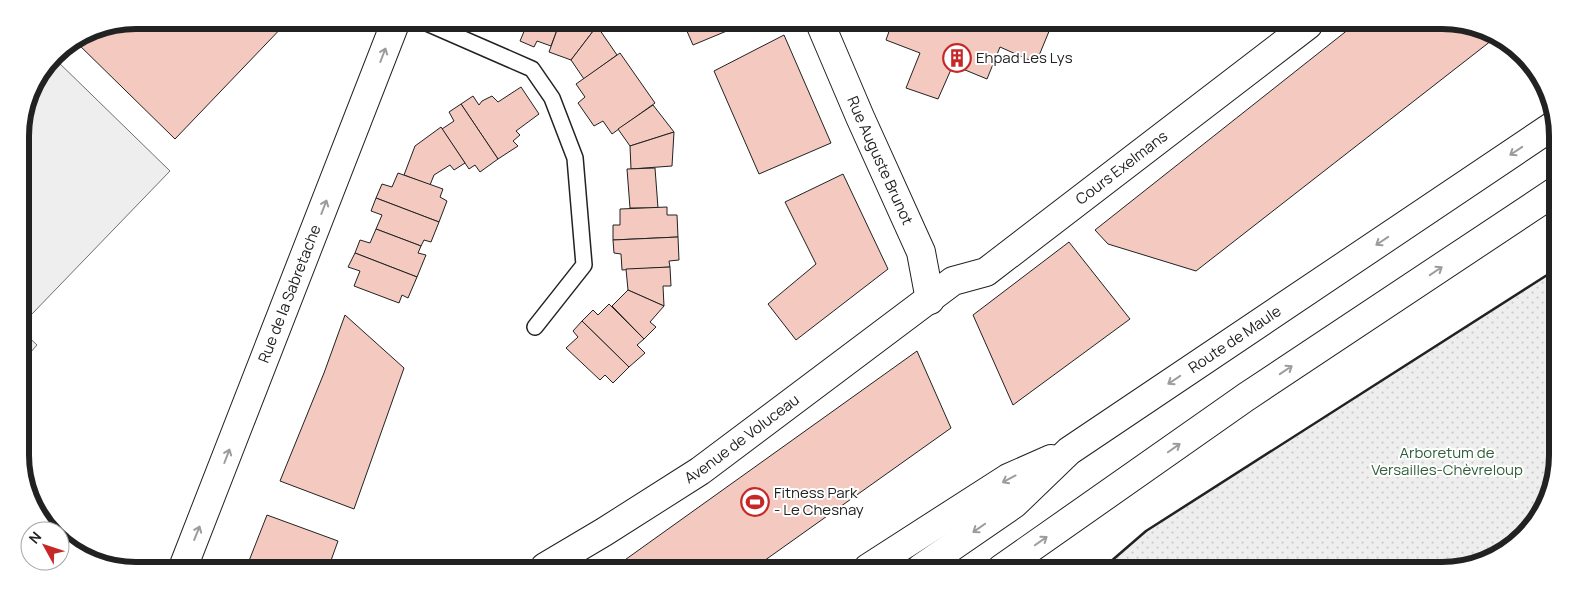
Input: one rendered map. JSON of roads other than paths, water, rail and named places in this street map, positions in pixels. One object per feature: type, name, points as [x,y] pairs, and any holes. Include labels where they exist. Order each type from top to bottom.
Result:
[{"type":"street","name":"Rue de la Sabretache","points":[[185,562],[393,29]]},
{"type":"street","name":"Rue Auguste Brunot","points":[[823,29],[860,117],[922,252],[930,300]]},
{"type":"street","name":"Cours Exelmans","points":[[930,300],[953,281],[986,272],[1303,29]]},
{"type":"street","name":"Route de Maule","points":[[930,562],[1014,504],[1069,451],[1549,130]]},
{"type":"street","points":[[1011,562],[1246,397],[1549,196]]},
{"type":"street","name":"Avenue de Voluceau","points":[[553,562],[700,472],[930,300]]},
{"type":"street","points":[[877,562],[1008,478],[1069,451]]},
{"type":"lane","points":[[440,29],[532,69],[552,98],[575,158],[584,265],[535,327]]},
{"type":"place","name":"Ehpad Les Lys","points":[[957,58]]},
{"type":"place","name":"Fitness Park - Le Chesnay","points":[[755,502]]},
{"type":"park label","name":"Arboretum de Versailles-Chèvreloup","points":[[1447,462]]}]
